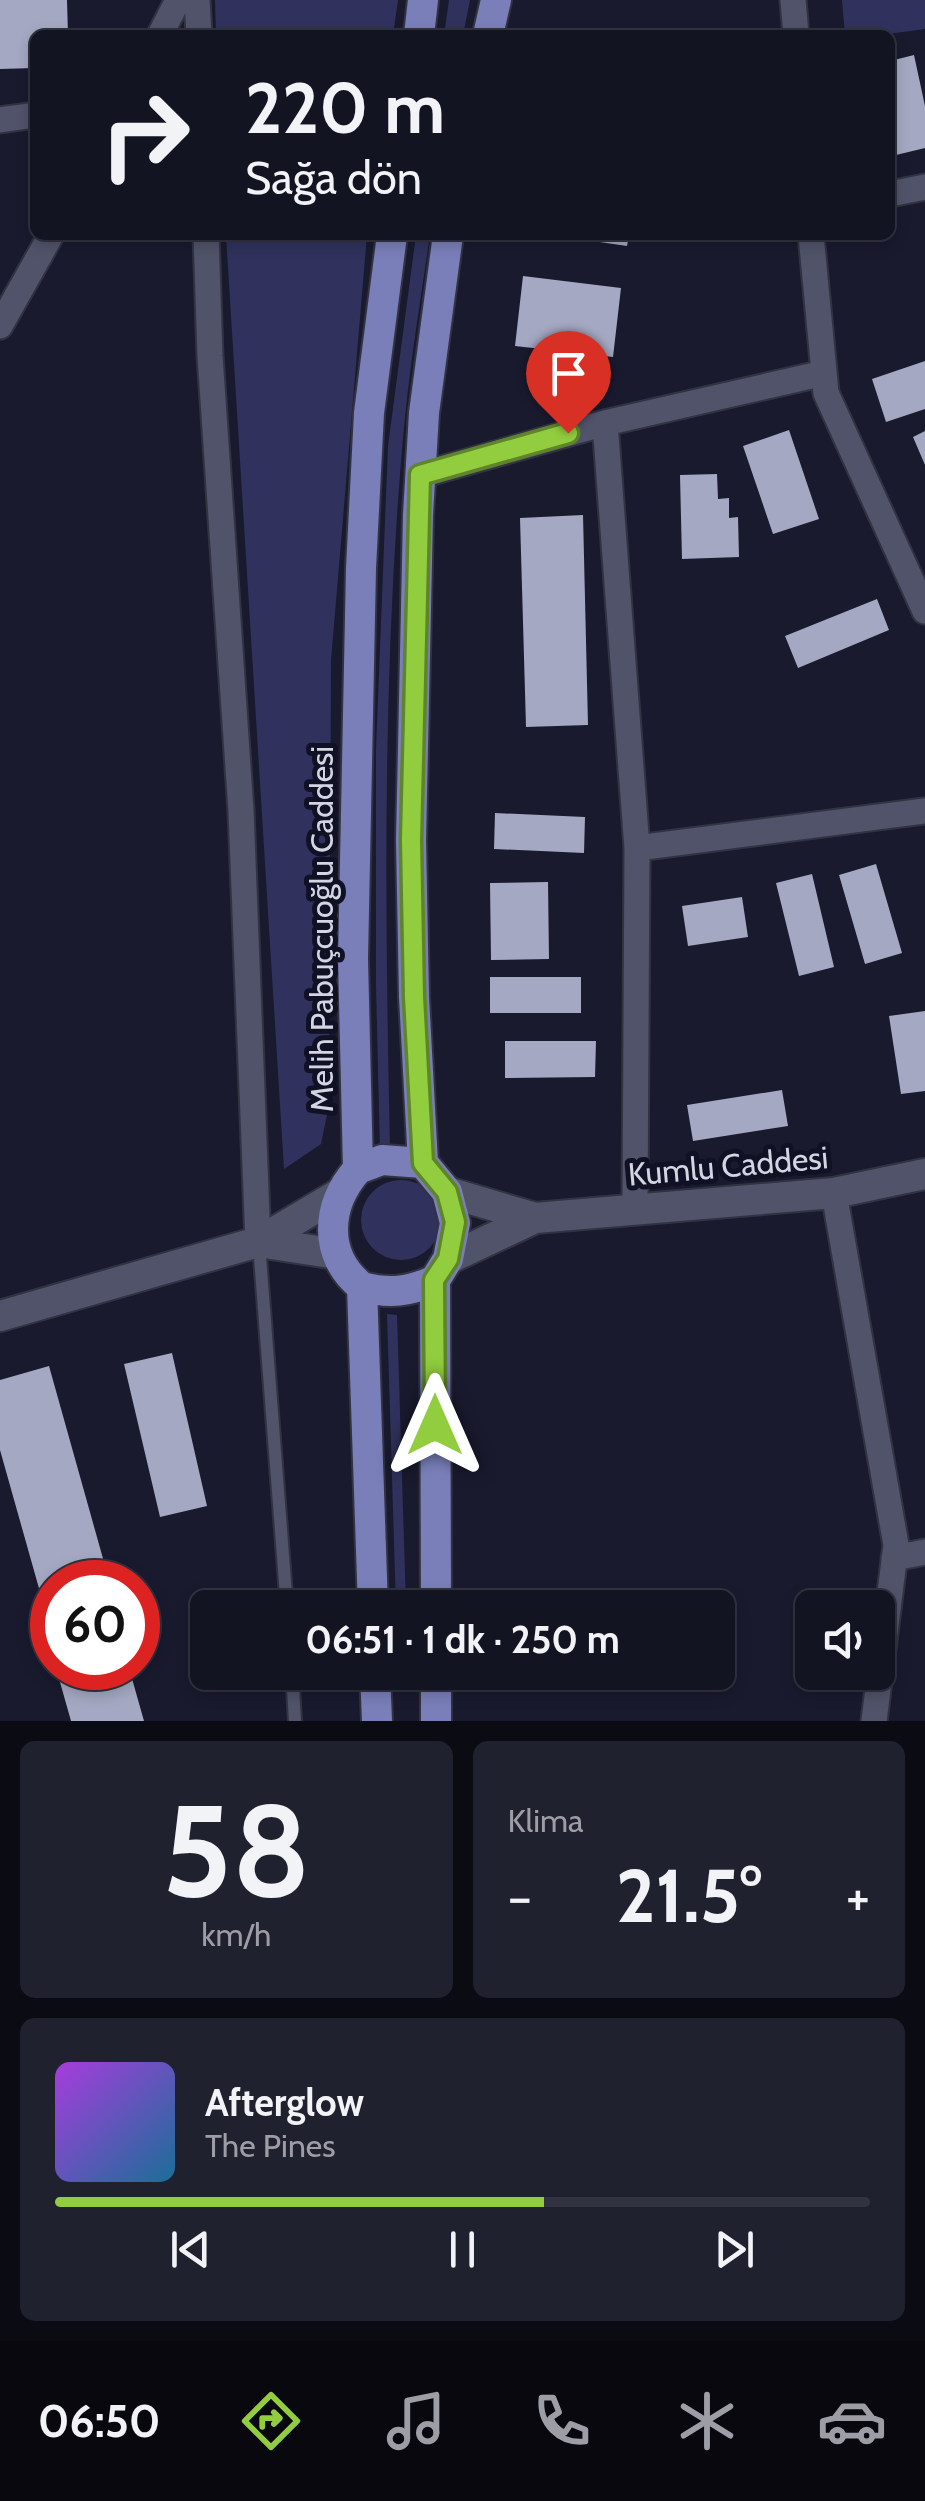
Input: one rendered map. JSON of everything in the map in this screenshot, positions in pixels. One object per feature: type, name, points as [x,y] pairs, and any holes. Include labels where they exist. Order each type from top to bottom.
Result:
[{"type":"main road","points":[[419,30],[423,0]]},
{"type":"main road","points":[[489,30],[496,0]]},
{"type":"main road","name":"Melih Pabuçcuoğlu Caddesi","points":[[358,1169],[353,959],[360,568],[369,413],[391,240]]},
{"type":"main road","points":[[436,1590],[442,1270],[455,1222],[447,1192],[423,1163],[411,840],[420,475],[436,306],[447,240]]},
{"type":"main road","points":[[423,1163],[397,1158],[358,1169],[339,1194],[332,1220],[337,1254],[362,1287],[393,1292],[418,1288],[442,1270]]},
{"type":"main road","points":[[362,1287],[372,1590]]},
{"type":"main road","points":[[376,1690],[377,1721]]},
{"type":"main road","points":[[436,1690],[436,1721]]},
{"type":"street","points":[[163,30],[178,0]]},
{"type":"street","points":[[198,0],[199,30]]},
{"type":"street","points":[[793,0],[796,30]]},
{"type":"street","points":[[0,120],[30,116]]},
{"type":"street","points":[[895,193],[925,187]]},
{"type":"street","points":[[0,326],[10,289],[47,240]]},
{"type":"street","points":[[206,240],[210,356],[241,811],[258,1242]]},
{"type":"street","points":[[811,240],[826,392],[925,611]]},
{"type":"street","points":[[420,475],[604,423],[824,374]]},
{"type":"street","points":[[604,423],[637,848],[635,1209]]},
{"type":"street","points":[[637,848],[925,812]]},
{"type":"street","name":"Kumlu Caddesi","points":[[536,1218],[834,1194],[925,1174]]},
{"type":"street","points":[[447,1192],[536,1218]]},
{"type":"street","points":[[0,1316],[258,1242],[339,1194]]},
{"type":"street","points":[[834,1194],[896,1545],[874,1721]]},
{"type":"street","points":[[442,1270],[536,1218]]},
{"type":"street","points":[[258,1242],[337,1254]]},
{"type":"street","points":[[894,1558],[925,1552]]},
{"type":"lane","points":[[258,1242],[285,1590]]},
{"type":"lane","points":[[293,1690],[295,1721]]},
{"type":"shaded area","points":[[215,0],[398,0],[394,30],[216,30]]},
{"type":"shaded area","points":[[449,0],[470,0],[464,30],[445,30]]},
{"type":"shaded area","points":[[842,0],[925,0],[925,29],[895,33],[845,30]]},
{"type":"shaded area","points":[[226,240],[367,240],[331,660],[329,1105],[321,1144],[284,1169]]},
{"type":"shaded area","points":[[415,240],[429,240],[408,387],[391,616],[387,794],[390,1151],[380,1151],[376,749],[388,446]]},
{"type":"shaded area","points":[[393,1180],[409,1180],[430,1191],[441,1220],[430,1249],[409,1260],[393,1260],[379,1254],[367,1242],[361,1228],[361,1212],[367,1198],[379,1186]]},
{"type":"shaded area","points":[[387,1314],[397,1315],[405,1590],[395,1590]]},
{"type":"building","points":[[0,0],[67,0],[68,30],[30,30],[30,68],[0,69]]},
{"type":"building","points":[[914,55],[925,106],[925,148],[896,155],[895,150],[895,60]]},
{"type":"building","points":[[586,240],[628,240],[627,246]]},
{"type":"building","points":[[523,276],[621,288],[613,357],[515,346]]},
{"type":"building","points":[[925,361],[925,409],[886,422],[872,379]]},
{"type":"building","points":[[789,430],[819,519],[773,534],[743,446]]},
{"type":"building","points":[[925,431],[925,465],[913,437]]},
{"type":"building","points":[[717,474],[718,499],[729,498],[729,518],[738,517],[739,557],[682,559],[680,475]]},
{"type":"building","points":[[583,515],[588,725],[526,727],[520,518]]},
{"type":"building","points":[[877,599],[889,630],[798,668],[785,636]]},
{"type":"building","points":[[495,813],[585,817],[584,853],[494,849]]},
{"type":"building","points":[[876,864],[902,953],[865,964],[839,875]]},
{"type":"building","points":[[812,874],[834,967],[799,976],[776,883]]},
{"type":"building","points":[[548,882],[549,959],[491,960],[490,883]]},
{"type":"building","points":[[742,897],[748,937],[688,946],[682,906]]},
{"type":"building","points":[[490,977],[581,977],[581,1013],[490,1013]]},
{"type":"building","points":[[925,1011],[925,1091],[901,1094],[889,1016]]},
{"type":"building","points":[[505,1041],[596,1041],[595,1077],[505,1078]]},
{"type":"building","points":[[782,1090],[788,1126],[693,1141],[687,1105]]},
{"type":"building","points":[[172,1353],[207,1506],[160,1517],[124,1364]]},
{"type":"building","points":[[49,1366],[103,1560],[31,1560],[0,1450],[0,1380]]},
{"type":"building","points":[[62,1690],[135,1690],[144,1721],[71,1721]]},
{"type":"route","points":[[435,1425],[434,1280],[448,1259],[455,1222],[447,1192],[423,1163],[414,997],[411,840],[420,475],[568,433]]}]
